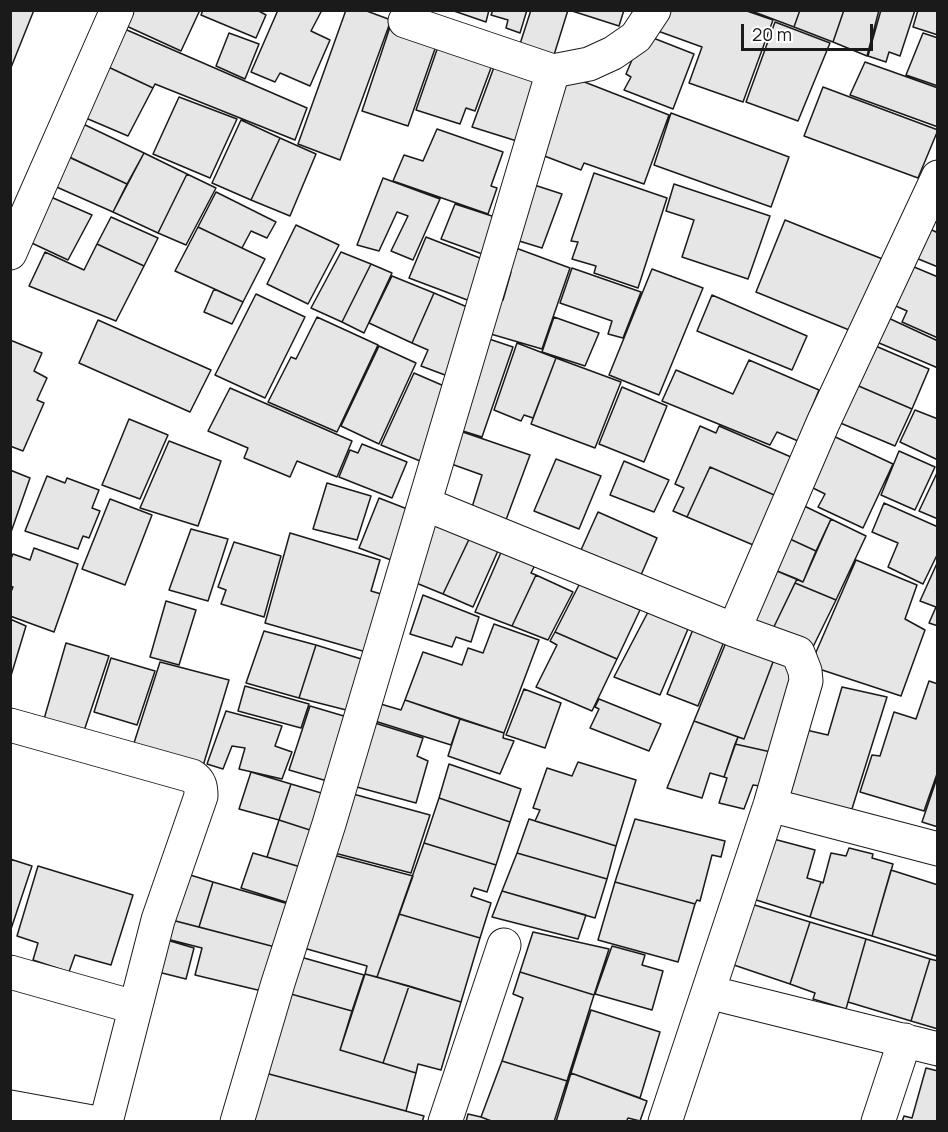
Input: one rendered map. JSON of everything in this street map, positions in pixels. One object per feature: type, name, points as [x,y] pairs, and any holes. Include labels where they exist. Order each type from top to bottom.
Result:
[{"type":"street","points":[[10,253],[117,10]]},
{"type":"street","points":[[405,21],[552,71],[589,64],[613,53],[636,37],[654,10]]},
{"type":"street","points":[[237,1122],[425,504],[552,71]]},
{"type":"street","points":[[734,630],[823,423],[938,177]]},
{"type":"street","points":[[425,504],[734,630],[798,653],[805,671],[806,681],[770,805],[664,1122]]},
{"type":"street","points":[[10,725],[192,776],[200,784],[201,796],[158,920],[106,1122]]},
{"type":"street","points":[[770,805],[938,849]]},
{"type":"street","points":[[445,1122],[504,945]]},
{"type":"street","points":[[10,972],[134,1007]]},
{"type":"street","points":[[708,992],[938,1049]]},
{"type":"street","points":[[878,1122],[905,1040]]},
{"type":"street","points":[[10,1107],[92,1122]]},
{"type":"building","points":[[10,10],[34,10],[10,70]]},
{"type":"building","points":[[129,10],[200,10],[181,51],[122,24]]},
{"type":"building","points":[[203,10],[257,10],[266,15],[256,38],[201,15]]},
{"type":"building","points":[[278,10],[322,10],[311,31],[330,40],[310,86],[280,73],[275,82],[251,72]]},
{"type":"building","points":[[346,10],[364,10],[391,20],[340,160],[298,144]]},
{"type":"building","points":[[451,10],[489,10],[486,22]]},
{"type":"building","points":[[493,10],[527,10],[520,33],[506,28],[508,20],[491,15]]},
{"type":"building","points":[[531,10],[568,10],[554,55],[520,44]]},
{"type":"building","points":[[569,10],[624,10],[619,26]]},
{"type":"building","points":[[662,10],[744,10],[773,20],[743,102],[689,83],[702,47],[655,30]]},
{"type":"building","points":[[749,10],[800,10],[794,27]]},
{"type":"building","points":[[800,10],[844,10],[833,42],[794,27]]},
{"type":"building","points":[[844,10],[879,10],[867,56],[833,42]]},
{"type":"building","points":[[881,10],[915,10],[900,56],[889,52],[886,62],[868,56]]},
{"type":"building","points":[[918,10],[938,10],[938,35],[913,27]]},
{"type":"building","points":[[775,22],[830,43],[798,121],[746,102]]},
{"type":"building","points":[[120,27],[307,108],[295,140],[155,84],[153,88],[104,65]]},
{"type":"building","points":[[390,27],[437,43],[408,126],[362,111]]},
{"type":"building","points":[[229,33],[259,44],[245,79],[216,66]]},
{"type":"building","points":[[923,33],[938,38],[938,86],[906,75]]},
{"type":"building","points":[[643,34],[694,54],[673,109],[624,90],[631,77],[626,74]]},
{"type":"building","points":[[441,38],[495,57],[475,111],[466,108],[460,124],[416,110]]},
{"type":"building","points":[[497,59],[543,75],[520,142],[472,127]]},
{"type":"building","points":[[865,62],[938,88],[938,127],[850,95]]},
{"type":"building","points":[[104,65],[153,88],[128,136],[81,116]]},
{"type":"building","points":[[564,74],[669,115],[644,184],[584,163],[581,170],[534,152]]},
{"type":"building","points":[[823,87],[938,130],[918,178],[804,136]]},
{"type":"building","points":[[179,97],[237,119],[210,178],[153,154]]},
{"type":"building","points":[[671,113],[789,157],[771,207],[654,165]]},
{"type":"building","points":[[241,120],[280,138],[251,200],[212,183]]},
{"type":"building","points":[[81,123],[144,153],[127,184],[65,155]]},
{"type":"building","points":[[437,129],[503,152],[491,186],[497,188],[488,214],[393,181],[404,155],[423,161]]},
{"type":"building","points":[[280,138],[316,154],[290,216],[251,200]]},
{"type":"building","points":[[58,152],[127,184],[113,212],[43,181]]},
{"type":"building","points":[[144,153],[187,174],[158,233],[113,212]]},
{"type":"building","points":[[594,173],[667,198],[638,288],[594,273],[596,266],[572,259],[578,242],[571,241]]},
{"type":"building","points":[[187,174],[216,188],[186,245],[158,233]]},
{"type":"building","points":[[383,178],[440,199],[413,260],[391,251],[408,216],[397,212],[379,251],[357,245]]},
{"type":"building","points":[[525,182],[562,194],[542,248],[506,237]]},
{"type":"building","points":[[674,184],[770,216],[748,279],[682,257],[694,220],[666,211]]},
{"type":"building","points":[[216,192],[276,222],[267,238],[251,231],[242,248],[198,227]]},
{"type":"building","points":[[44,194],[92,215],[68,260],[21,238]]},
{"type":"building","points":[[455,204],[498,218],[485,255],[441,239]]},
{"type":"building","points":[[111,217],[158,238],[144,266],[97,244]]},
{"type":"building","points":[[785,220],[885,260],[854,332],[756,292]]},
{"type":"building","points":[[296,225],[339,245],[308,304],[267,284]]},
{"type":"building","points":[[198,227],[265,259],[243,302],[175,271]]},
{"type":"building","points":[[930,229],[938,233],[938,267],[916,258]]},
{"type":"building","points":[[426,237],[485,260],[470,301],[409,278]]},
{"type":"building","points":[[97,244],[144,266],[116,321],[29,286],[45,252],[84,270]]},
{"type":"building","points":[[505,244],[570,268],[542,349],[477,330],[488,295],[503,300],[511,272],[497,268]]},
{"type":"building","points":[[341,252],[371,264],[342,322],[311,308]]},
{"type":"building","points":[[371,264],[392,273],[364,333],[342,322]]},
{"type":"building","points":[[907,264],[938,277],[938,338],[902,322],[907,311],[889,303]]},
{"type":"building","points":[[572,268],[641,292],[623,338],[608,334],[612,321],[560,303]]},
{"type":"building","points":[[652,269],[703,288],[659,395],[609,375]]},
{"type":"building","points":[[392,276],[434,293],[412,343],[369,323]]},
{"type":"building","points":[[214,289],[243,302],[232,324],[204,312]]},
{"type":"building","points":[[434,293],[479,312],[453,378],[421,366],[428,350],[412,343]]},
{"type":"building","points":[[256,294],[305,317],[265,398],[215,375]]},
{"type":"building","points":[[712,295],[807,336],[792,370],[697,331]]},
{"type":"building","points":[[884,316],[938,341],[938,368],[872,340]]},
{"type":"building","points":[[317,317],[378,345],[337,432],[268,402],[291,357],[296,359]]},
{"type":"building","points":[[554,317],[599,333],[585,366],[542,352]]},
{"type":"building","points":[[98,320],[211,370],[190,412],[79,363]]},
{"type":"building","points":[[480,336],[513,347],[482,437],[450,427]]},
{"type":"building","points":[[10,340],[42,353],[34,371],[47,378],[37,400],[44,403],[23,451],[10,446]]},
{"type":"building","points":[[517,343],[556,358],[533,418],[524,415],[521,421],[494,410]]},
{"type":"building","points":[[871,344],[929,369],[912,409],[854,384]]},
{"type":"building","points":[[379,346],[416,363],[379,444],[341,426]]},
{"type":"building","points":[[556,358],[621,382],[595,448],[531,424]]},
{"type":"building","points":[[749,360],[819,390],[798,441],[777,432],[770,445],[662,401],[676,370],[733,394]]},
{"type":"building","points":[[414,373],[451,389],[420,461],[381,445]]},
{"type":"building","points":[[854,384],[912,409],[895,446],[838,422]]},
{"type":"building","points":[[622,387],[667,406],[644,462],[599,444]]},
{"type":"building","points":[[230,388],[352,441],[337,477],[297,461],[290,477],[244,458],[248,448],[208,431]]},
{"type":"building","points":[[915,410],[938,419],[938,460],[900,442]]},
{"type":"building","points":[[129,419],[168,435],[140,499],[102,485]]},
{"type":"building","points":[[700,426],[716,433],[719,426],[798,460],[781,498],[710,467],[687,517],[673,511],[684,488],[675,484]]},
{"type":"building","points":[[454,429],[530,455],[503,528],[469,517],[482,475],[443,461]]},
{"type":"building","points":[[829,434],[893,464],[863,528],[818,507],[825,494],[805,484]]},
{"type":"building","points":[[169,441],[221,461],[198,526],[140,508]]},
{"type":"building","points":[[362,444],[407,462],[392,498],[339,477],[350,450],[358,453]]},
{"type":"building","points":[[899,451],[935,467],[915,510],[881,495]]},
{"type":"building","points":[[556,459],[601,476],[579,529],[534,511]]},
{"type":"building","points":[[624,461],[669,480],[654,512],[610,495]]},
{"type":"building","points":[[710,467],[781,498],[758,547],[687,517]]},
{"type":"building","points":[[10,470],[30,478],[10,535]]},
{"type":"building","points":[[938,474],[938,519],[919,511]]},
{"type":"building","points":[[47,476],[65,483],[67,478],[99,490],[92,508],[100,511],[89,538],[83,536],[78,549],[25,531]]},
{"type":"building","points":[[327,483],[371,496],[357,540],[313,529]]},
{"type":"building","points":[[379,498],[420,514],[399,563],[359,548]]},
{"type":"building","points":[[110,499],[152,515],[125,585],[82,569]]},
{"type":"building","points":[[794,501],[831,519],[816,551],[779,534]]},
{"type":"building","points":[[884,503],[938,527],[938,553],[923,584],[888,567],[898,543],[872,532]]},
{"type":"building","points":[[598,512],[657,538],[641,575],[581,550]]},
{"type":"building","points":[[434,513],[473,531],[443,594],[404,578]]},
{"type":"building","points":[[831,519],[866,536],[836,600],[795,583],[797,579],[803,582]]},
{"type":"building","points":[[191,529],[228,539],[208,601],[169,590]]},
{"type":"building","points":[[473,531],[501,544],[473,607],[443,594]]},
{"type":"building","points":[[290,533],[380,560],[371,591],[391,597],[373,654],[265,623]]},
{"type":"building","points":[[779,534],[816,551],[803,582],[765,566]]},
{"type":"building","points":[[234,542],[281,556],[264,617],[221,604],[226,590],[218,587]]},
{"type":"building","points":[[34,548],[78,564],[54,632],[10,616],[10,594],[13,587],[10,586],[10,561],[13,554],[30,560]]},
{"type":"building","points":[[502,550],[535,565],[531,573],[536,575],[512,626],[475,612]]},
{"type":"building","points":[[856,560],[917,585],[905,619],[925,630],[901,696],[810,666]]},
{"type":"building","points":[[938,561],[938,626],[929,623],[936,607],[920,601]]},
{"type":"building","points":[[765,566],[797,579],[770,635],[744,625]]},
{"type":"building","points":[[536,575],[573,592],[548,640],[512,626]]},
{"type":"building","points":[[580,583],[640,610],[617,659],[555,632]]},
{"type":"building","points":[[795,583],[836,600],[811,651],[770,635]]},
{"type":"building","points":[[423,595],[479,617],[471,642],[456,637],[452,647],[410,634]]},
{"type":"building","points":[[166,601],[196,610],[179,665],[150,657]]},
{"type":"building","points":[[648,612],[688,629],[660,695],[614,677]]},
{"type":"building","points":[[10,619],[26,626],[10,679]]},
{"type":"building","points":[[494,624],[539,640],[504,733],[405,700],[423,652],[462,665],[468,648],[483,653]]},
{"type":"building","points":[[694,627],[725,639],[698,706],[667,694]]},
{"type":"building","points":[[264,631],[316,645],[299,698],[246,683]]},
{"type":"building","points":[[555,632],[617,659],[592,711],[536,687],[557,645],[550,641]]},
{"type":"building","points":[[729,635],[776,654],[744,739],[694,721]]},
{"type":"building","points":[[66,643],[109,656],[82,737],[42,726]]},
{"type":"building","points":[[316,645],[371,662],[354,712],[299,698]]},
{"type":"building","points":[[776,654],[798,668],[771,752],[735,744],[738,737],[744,739]]},
{"type":"building","points":[[111,658],[155,671],[137,725],[94,712]]},
{"type":"building","points":[[160,662],[229,680],[203,766],[134,743]]},
{"type":"building","points":[[929,681],[938,684],[938,771],[924,811],[860,792],[872,755],[880,756],[894,712],[916,719]]},
{"type":"building","points":[[245,686],[309,704],[301,728],[238,711]]},
{"type":"building","points":[[842,687],[887,697],[851,812],[776,794],[793,727],[828,735]]},
{"type":"building","points":[[524,689],[561,703],[545,748],[506,735]]},
{"type":"building","points":[[599,699],[661,724],[649,751],[590,728],[599,709],[595,707]]},
{"type":"building","points":[[367,700],[401,710],[405,700],[460,719],[451,745],[362,717]]},
{"type":"building","points":[[310,706],[354,719],[334,783],[289,770]]},
{"type":"building","points":[[226,711],[282,726],[275,746],[292,752],[282,779],[239,769],[245,748],[232,746],[223,769],[207,764]]},
{"type":"building","points":[[362,719],[423,738],[417,756],[428,761],[416,803],[342,783]]},
{"type":"building","points":[[460,719],[504,733],[503,738],[514,741],[500,774],[448,756]]},
{"type":"building","points":[[694,721],[738,737],[724,777],[710,773],[702,798],[667,788]]},
{"type":"building","points":[[735,744],[771,752],[760,786],[753,785],[744,809],[719,803],[727,778],[724,777]]},
{"type":"building","points":[[578,762],[636,780],[616,846],[535,821],[540,810],[533,808],[547,768],[572,776]]},
{"type":"building","points":[[449,764],[521,789],[510,822],[439,798]]},
{"type":"building","points":[[251,772],[291,784],[279,820],[239,809]]},
{"type":"building","points":[[938,775],[938,827],[922,822]]},
{"type":"building","points":[[291,784],[328,795],[316,832],[279,820]]},
{"type":"building","points":[[342,791],[430,815],[411,873],[323,850]]},
{"type":"building","points":[[439,798],[510,822],[496,865],[424,843]]},
{"type":"building","points":[[529,819],[616,846],[607,879],[517,853]]},
{"type":"building","points":[[635,819],[725,841],[721,857],[712,855],[700,901],[697,900],[695,904],[615,882]]},
{"type":"building","points":[[279,820],[316,832],[304,868],[267,857]]},
{"type":"building","points":[[766,837],[815,850],[807,878],[821,882],[810,917],[750,898]]},
{"type":"building","points":[[424,843],[496,865],[487,892],[474,888],[471,896],[491,903],[480,938],[399,914]]},
{"type":"building","points":[[849,848],[873,854],[872,858],[893,864],[872,936],[810,917],[831,853],[846,856]]},
{"type":"building","points":[[322,852],[413,876],[377,977],[365,974],[367,966],[293,945]]},
{"type":"building","points":[[253,853],[304,868],[292,904],[241,888]]},
{"type":"building","points":[[517,853],[607,879],[595,918],[502,891]]},
{"type":"building","points":[[10,859],[32,866],[10,932]]},
{"type":"building","points":[[38,866],[133,895],[111,965],[75,955],[69,972],[33,960],[38,943],[17,936]]},
{"type":"building","points":[[891,870],[938,885],[938,952],[936,956],[872,936]]},
{"type":"building","points":[[177,871],[213,882],[199,927],[164,918]]},
{"type":"building","points":[[213,882],[292,905],[279,948],[199,927]]},
{"type":"building","points":[[615,882],[695,904],[678,962],[598,940]]},
{"type":"building","points":[[502,891],[586,915],[578,939],[492,917]]},
{"type":"building","points":[[748,903],[810,922],[790,984],[728,963]]},
{"type":"building","points":[[399,914],[480,938],[461,1002],[377,977]]},
{"type":"building","points":[[164,918],[279,948],[266,992],[195,975],[202,948],[159,937]]},
{"type":"building","points":[[810,922],[866,939],[846,1009],[813,999],[815,993],[790,984]]},
{"type":"building","points":[[533,932],[609,949],[594,995],[520,972]]},
{"type":"building","points":[[160,938],[194,948],[186,979],[150,970]]},
{"type":"building","points":[[866,939],[930,959],[911,1021],[848,1002]]},
{"type":"building","points":[[612,946],[645,955],[642,965],[663,971],[652,1010],[595,994]]},
{"type":"building","points":[[290,954],[364,975],[352,1011],[280,991]]},
{"type":"building","points":[[930,959],[938,961],[938,1029],[911,1021]]},
{"type":"building","points":[[520,972],[594,995],[567,1081],[502,1061],[523,998],[513,994]]},
{"type":"building","points":[[365,974],[409,986],[383,1063],[340,1050]]},
{"type":"building","points":[[409,986],[461,1002],[441,1070],[418,1064],[416,1073],[383,1063]]},
{"type":"building","points":[[280,991],[352,1011],[340,1050],[416,1073],[406,1111],[258,1071]]},
{"type":"building","points":[[591,1010],[660,1032],[640,1098],[571,1073]]},
{"type":"building","points":[[502,1061],[567,1081],[554,1122],[494,1122],[481,1117]]},
{"type":"building","points":[[926,1068],[938,1071],[938,1122],[902,1122],[904,1116],[912,1118]]},
{"type":"building","points":[[258,1071],[424,1116],[422,1122],[243,1122]]},
{"type":"building","points":[[571,1073],[647,1101],[640,1121],[628,1118],[626,1122],[556,1122]]},
{"type":"building","points":[[468,1114],[481,1117],[494,1122],[466,1122]]}]
